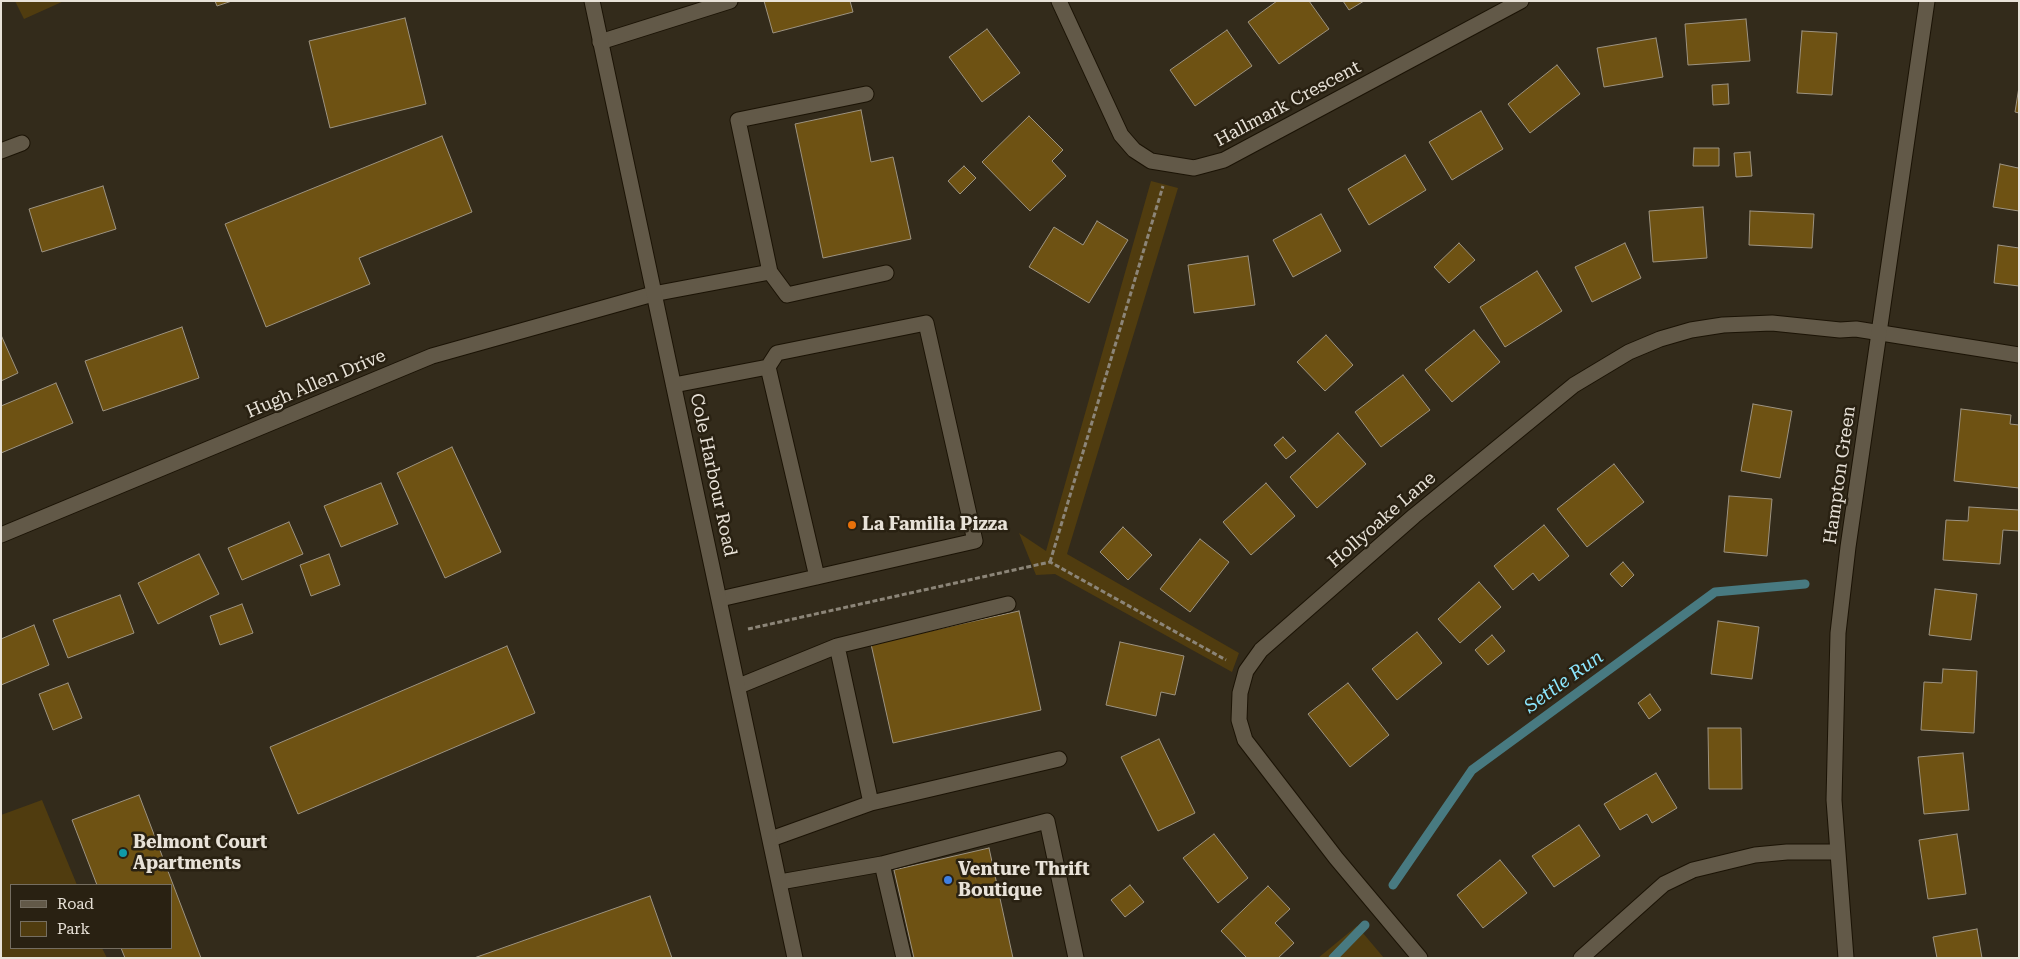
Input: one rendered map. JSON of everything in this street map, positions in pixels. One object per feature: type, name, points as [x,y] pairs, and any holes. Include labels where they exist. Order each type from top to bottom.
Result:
[{"type":"street","name":"Cole Harbour Road","points":[[592,1],[653,294],[728,633],[795,958]]},
{"type":"street","points":[[600,42],[730,1]]},
{"type":"street","name":"Hallmark Crescent","points":[[1060,1],[1121,135],[1144,157],[1151,161],[1194,168],[1224,160],[1521,1]]},
{"type":"street","name":"Hampton Green","points":[[1846,958],[1834,800],[1838,633],[1848,547],[1927,1]]},
{"type":"street","points":[[866,94],[738,120],[770,272],[787,296],[886,273]]},
{"type":"street","points":[[1,152],[22,143]]},
{"type":"street","name":"Hugh Allen Drive","points":[[1,534],[432,356],[653,294],[770,272]]},
{"type":"street","points":[[720,599],[817,577],[975,541],[926,323],[777,353],[768,367],[817,577]]},
{"type":"street","name":"Hollyoake Lane","points":[[1420,958],[1336,858],[1245,740],[1241,730],[1240,693],[1246,672],[1261,650],[1414,516],[1574,385],[1629,352],[1683,333],[1723,325],[1772,323],[1879,332],[2019,355]]},
{"type":"street","points":[[674,384],[768,367]]},
{"type":"street","points":[[739,686],[837,646],[1008,604]]},
{"type":"street","points":[[837,646],[871,803]]},
{"type":"street","points":[[771,839],[871,803],[1059,759]]},
{"type":"street","points":[[780,882],[882,864],[1047,821],[1076,958]]},
{"type":"street","points":[[1581,958],[1664,884],[1693,870],[1755,854],[1837,852]]},
{"type":"street","points":[[882,864],[904,958]]},
{"type":"path","points":[[1050,562],[1169,164]]},
{"type":"path","points":[[728,633],[1050,562],[1246,672]]},
{"type":"green space","points":[[15,1],[64,1],[24,19]]},
{"type":"green space","points":[[1151,181],[1178,188],[1067,554],[1239,653],[1232,672],[1055,574],[1036,575],[1019,533],[1046,551]]},
{"type":"green space","points":[[42,800],[77,884],[10,884],[10,949],[102,949],[107,958],[1,958],[1,815]]},
{"type":"green space","points":[[1357,926],[1384,958],[1318,958]]},
{"type":"building","points":[[215,1],[232,1],[217,6]]},
{"type":"building","points":[[764,1],[850,1],[853,12],[773,33]]},
{"type":"building","points":[[1277,1],[1309,1],[1329,29],[1279,64],[1248,22]]},
{"type":"building","points":[[1343,1],[1364,1],[1349,10]]},
{"type":"building","points":[[405,18],[426,104],[330,128],[309,41]]},
{"type":"building","points":[[1746,19],[1750,61],[1688,65],[1685,24]]},
{"type":"building","points":[[987,29],[1020,73],[982,102],[949,57]]},
{"type":"building","points":[[1227,30],[1252,66],[1195,106],[1170,70]]},
{"type":"building","points":[[1802,31],[1837,33],[1832,95],[1797,93]]},
{"type":"building","points":[[1656,38],[1663,77],[1604,87],[1597,48]]},
{"type":"building","points":[[1557,65],[1580,94],[1530,133],[1508,104]]},
{"type":"building","points":[[1728,84],[1729,104],[1713,105],[1712,85]]},
{"type":"building","points":[[2019,87],[2019,113],[2015,112]]},
{"type":"building","points":[[861,110],[871,162],[893,157],[911,239],[823,258],[795,124]]},
{"type":"building","points":[[1481,111],[1503,149],[1452,180],[1429,142]]},
{"type":"building","points":[[1029,116],[1063,150],[1052,161],[1066,176],[1030,211],[982,162]]},
{"type":"building","points":[[442,136],[472,212],[359,258],[370,284],[266,327],[225,224]]},
{"type":"building","points":[[1694,148],[1719,148],[1719,166],[1693,166]]},
{"type":"building","points":[[1750,152],[1752,176],[1736,177],[1734,153]]},
{"type":"building","points":[[1405,155],[1426,190],[1369,225],[1348,189]]},
{"type":"building","points":[[2000,164],[2018,168],[2019,166],[2019,211],[1993,207]]},
{"type":"building","points":[[964,166],[976,178],[960,194],[948,181]]},
{"type":"building","points":[[103,186],[116,229],[42,252],[29,209]]},
{"type":"building","points":[[1703,207],[1707,258],[1653,262],[1649,211]]},
{"type":"building","points":[[1750,211],[1814,214],[1812,248],[1749,245]]},
{"type":"building","points":[[1321,214],[1341,251],[1293,277],[1273,240]]},
{"type":"building","points":[[1097,221],[1128,240],[1089,303],[1029,267],[1054,227],[1083,245]]},
{"type":"building","points":[[1459,243],[1475,260],[1449,283],[1434,267]]},
{"type":"building","points":[[1625,243],[1641,278],[1592,302],[1575,267]]},
{"type":"building","points":[[1998,245],[2019,248],[2019,286],[1994,283]]},
{"type":"building","points":[[1248,256],[1255,305],[1194,313],[1188,265]]},
{"type":"building","points":[[1537,271],[1562,311],[1505,347],[1480,307]]},
{"type":"building","points":[[182,327],[199,378],[103,411],[85,361]]},
{"type":"building","points":[[1474,330],[1500,362],[1452,402],[1425,370]]},
{"type":"building","points":[[1,335],[18,373],[1,381]]},
{"type":"building","points":[[1326,335],[1353,365],[1325,391],[1297,362]]},
{"type":"building","points":[[1403,375],[1430,410],[1381,447],[1355,412]]},
{"type":"building","points":[[56,383],[73,423],[1,453],[1,406]]},
{"type":"building","points":[[1753,404],[1792,411],[1780,478],[1741,471]]},
{"type":"building","points":[[1961,409],[2011,415],[2010,424],[2019,425],[2019,488],[1954,481]]},
{"type":"building","points":[[1338,433],[1366,464],[1317,508],[1290,477]]},
{"type":"building","points":[[1283,437],[1296,451],[1286,459],[1274,445]]},
{"type":"building","points":[[452,447],[501,552],[445,578],[397,473]]},
{"type":"building","points":[[1614,464],[1644,502],[1587,547],[1557,509]]},
{"type":"building","points":[[381,483],[398,524],[341,547],[324,506]]},
{"type":"building","points":[[1266,483],[1295,516],[1251,555],[1223,522]]},
{"type":"building","points":[[1729,496],[1772,499],[1767,556],[1724,552]]},
{"type":"building","points":[[1969,507],[2019,510],[2019,531],[2003,530],[2000,564],[1943,560],[1946,520],[1968,521]]},
{"type":"building","points":[[289,522],[303,554],[242,580],[228,548]]},
{"type":"building","points":[[1544,525],[1569,556],[1539,581],[1533,573],[1513,590],[1494,566]]},
{"type":"building","points":[[1123,527],[1152,555],[1128,580],[1100,552]]},
{"type":"building","points":[[1200,539],[1229,562],[1190,612],[1160,589]]},
{"type":"building","points":[[199,554],[219,594],[158,624],[138,583]]},
{"type":"building","points":[[329,554],[340,585],[311,596],[300,565]]},
{"type":"building","points":[[1623,562],[1634,575],[1622,587],[1610,574]]},
{"type":"building","points":[[1479,582],[1501,607],[1460,643],[1438,619]]},
{"type":"building","points":[[1935,589],[1977,594],[1971,640],[1929,635]]},
{"type":"building","points":[[120,595],[134,633],[68,658],[53,620]]},
{"type":"building","points":[[242,604],[253,633],[220,645],[210,616]]},
{"type":"building","points":[[1019,611],[1041,710],[893,743],[871,644]]},
{"type":"building","points":[[1718,621],[1759,627],[1752,679],[1711,674]]},
{"type":"building","points":[[34,625],[49,665],[1,685],[1,639]]},
{"type":"building","points":[[1417,632],[1442,663],[1397,700],[1372,669]]},
{"type":"building","points":[[1492,635],[1505,651],[1488,665],[1475,650]]},
{"type":"building","points":[[1120,642],[1184,656],[1175,695],[1161,692],[1156,716],[1106,705]]},
{"type":"building","points":[[507,646],[535,713],[298,814],[270,747]]},
{"type":"building","points":[[1943,669],[1977,671],[1974,733],[1921,730],[1924,682],[1942,683]]},
{"type":"building","points":[[68,683],[82,718],[53,730],[39,694]]},
{"type":"building","points":[[1348,683],[1389,735],[1350,767],[1308,714]]},
{"type":"building","points":[[1650,694],[1661,710],[1649,719],[1638,703]]},
{"type":"building","points":[[1708,728],[1741,728],[1742,789],[1709,789]]},
{"type":"building","points":[[1159,739],[1195,813],[1158,831],[1121,757]]},
{"type":"building","points":[[1963,753],[1969,810],[1924,814],[1918,757]]},
{"type":"building","points":[[1656,773],[1677,808],[1652,823],[1647,814],[1620,830],[1604,804]]},
{"type":"building","name":"Belmont Court Apartments","points":[[139,795],[201,958],[125,958],[121,949],[172,949],[172,884],[97,884],[72,820]]},
{"type":"building","points":[[1579,825],[1600,856],[1554,887],[1532,856]]},
{"type":"building","points":[[1214,834],[1248,878],[1218,903],[1183,858]]},
{"type":"building","points":[[1957,834],[1966,894],[1928,899],[1919,840]]},
{"type":"building","points":[[989,848],[1013,958],[914,958],[894,870]]},
{"type":"building","points":[[1500,860],[1527,893],[1483,928],[1457,895]]},
{"type":"building","points":[[1130,885],[1144,902],[1125,917],[1111,900]]},
{"type":"building","points":[[1268,886],[1290,909],[1275,923],[1294,943],[1278,958],[1247,958],[1221,931]]},
{"type":"building","points":[[650,896],[672,958],[474,958]]},
{"type":"building","points":[[1977,929],[1982,958],[1937,958],[1933,937]]},
{"type":"waterway","name":"Settle Run","points":[[1393,885],[1472,770],[1715,592],[1805,584]]},
{"type":"waterway","name":"Settle Run","points":[[1333,958],[1365,925]]},
{"type":"place","name":"La Familia Pizza","points":[[852,525]]},
{"type":"place","name":"Belmont Court Apartments","points":[[123,853]]},
{"type":"place","name":"Venture Thrift Boutique","points":[[948,880]]}]
